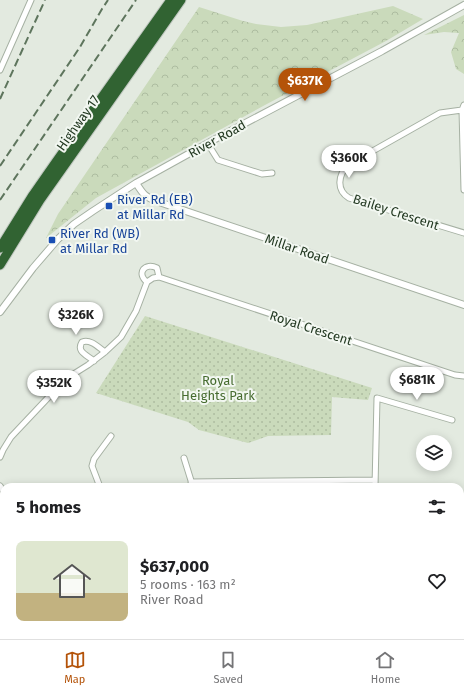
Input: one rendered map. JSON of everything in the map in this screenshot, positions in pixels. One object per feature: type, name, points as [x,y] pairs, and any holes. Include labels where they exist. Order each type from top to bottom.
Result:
[{"type":"highway","name":"Highway 17","points":[[0,248],[33,195],[171,0]]},
{"type":"highway","name":"Highway 17","points":[[0,265],[40,200],[181,0]]},
{"type":"street","points":[[0,70],[31,0]]},
{"type":"street","name":"River Road","points":[[0,312],[33,268],[51,248],[66,232],[93,211],[136,183],[382,51],[464,5]]},
{"type":"street","points":[[464,105],[462,110],[464,190]]},
{"type":"street","name":"Bailey Crescent","points":[[462,110],[440,113],[348,165],[342,173],[340,183],[342,191],[349,198],[464,233]]},
{"type":"street","points":[[208,144],[218,160],[262,174],[272,173]]},
{"type":"street","name":"Millar Road","points":[[136,183],[144,194],[150,199],[464,305]]},
{"type":"street","name":"Royal Crescent","points":[[0,457],[11,437],[61,384],[94,361],[121,337],[133,317],[147,282],[143,279],[143,269],[149,266],[155,266],[157,268],[159,277],[455,375],[464,376]]},
{"type":"street","points":[[147,282],[153,278],[159,277]]},
{"type":"street","points":[[94,361],[80,349],[82,342],[91,342],[105,352]]},
{"type":"street","points":[[238,483],[375,480],[377,398],[452,420]]},
{"type":"street","points":[[98,483],[92,466],[94,459],[111,436]]},
{"type":"street","points":[[184,458],[192,483]]},
{"type":"green space","points":[[393,6],[423,19],[386,41],[265,105],[96,198],[46,238],[58,214],[199,7],[243,21],[281,27],[307,25]]},
{"type":"green space","points":[[464,15],[464,74],[456,69],[451,52],[459,33],[444,32],[424,35]]},
{"type":"green space","name":"Royal Heights Park","points":[[145,316],[372,388],[368,400],[332,397],[331,435],[268,436],[248,443],[199,430],[188,422],[96,393]]},
{"type":"railway","points":[[0,99],[45,0]]},
{"type":"railway","points":[[0,166],[80,47],[108,0]]},
{"type":"railway","points":[[0,200],[136,0]]},
{"type":"place","name":"River Rd (EB) at Millar Rd","points":[[109,206]]},
{"type":"place","name":"River Rd (WB) at Millar Rd","points":[[52,240]]}]
